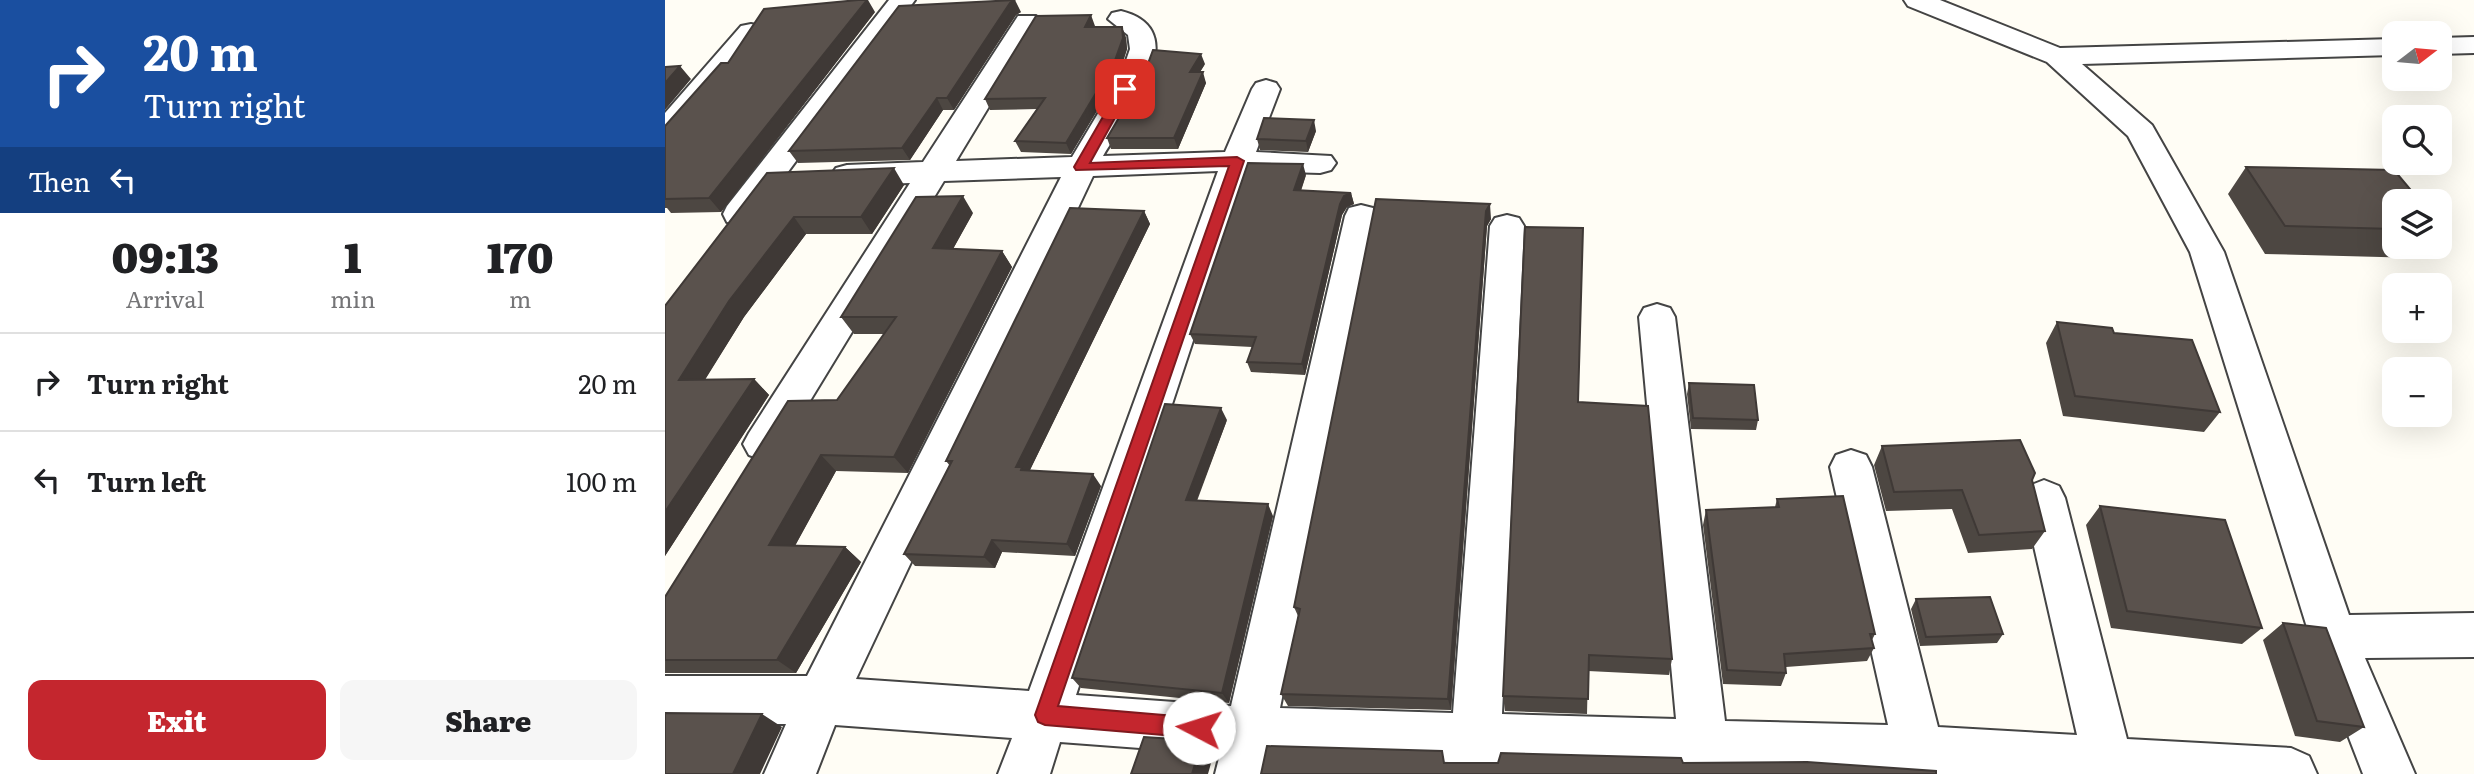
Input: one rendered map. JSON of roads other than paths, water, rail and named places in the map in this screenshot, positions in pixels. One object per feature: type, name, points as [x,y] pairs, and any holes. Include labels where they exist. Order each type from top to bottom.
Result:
[{"type":"street","points":[[720,240],[902,0]]},
{"type":"street","points":[[1917,0],[2057,56],[2141,131],[2207,252],[2333,637],[2389,774]]},
{"type":"street","points":[[790,774],[821,700],[1081,167],[1144,51],[1144,36],[1137,26],[1121,19]]},
{"type":"street","points":[[745,473],[1027,22]]},
{"type":"street","points":[[665,131],[751,32]]},
{"type":"street","points":[[2452,46],[2474,45]]},
{"type":"street","points":[[2057,56],[2382,47]]},
{"type":"street","points":[[1024,774],[1237,161],[1266,89]]},
{"type":"street","points":[[767,177],[1237,161],[1320,163]]},
{"type":"street","points":[[1245,753],[1361,216]]},
{"type":"street","points":[[1475,755],[1507,226]]},
{"type":"street","points":[[1657,317],[1705,759]]},
{"type":"street","points":[[1851,467],[1922,762]]},
{"type":"street","points":[[2044,498],[2108,761]]},
{"type":"street","points":[[2333,637],[2474,635]]},
{"type":"street","points":[[665,700],[821,700],[1045,715],[1245,753],[1922,762],[2108,761],[2291,774]]}]
